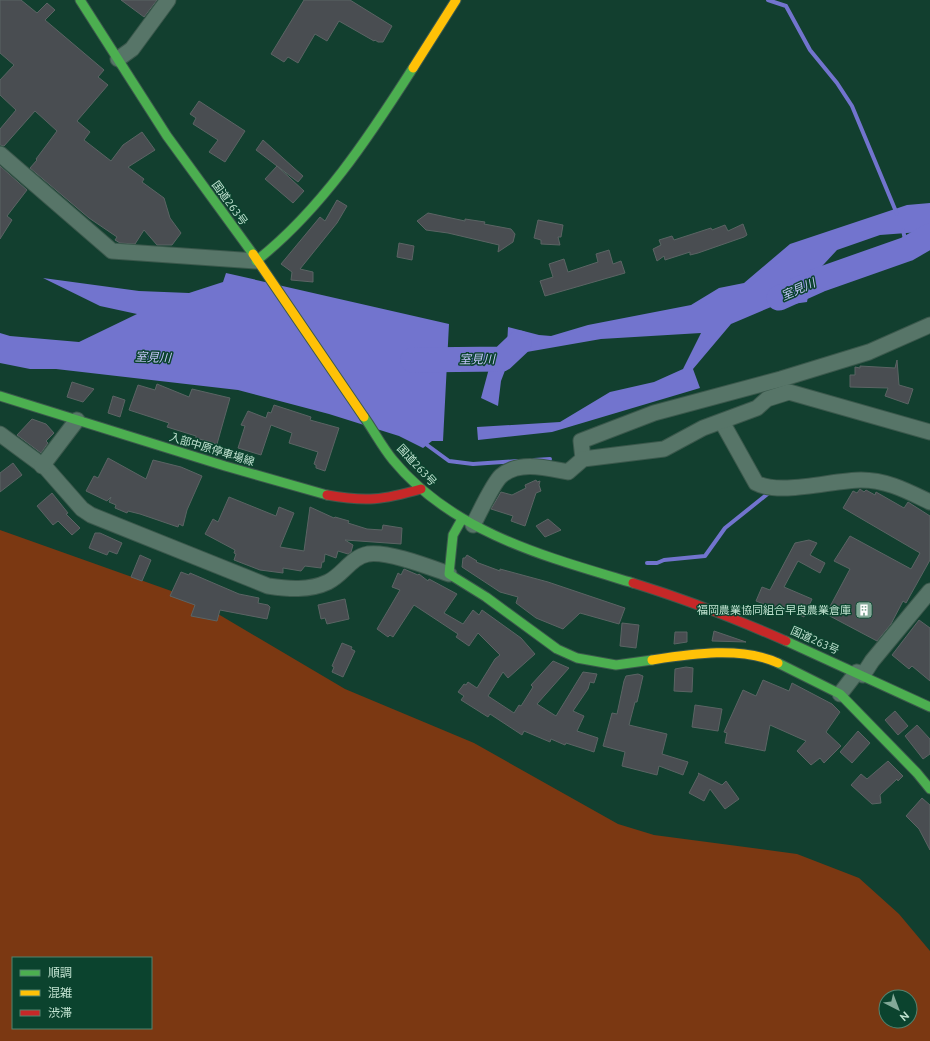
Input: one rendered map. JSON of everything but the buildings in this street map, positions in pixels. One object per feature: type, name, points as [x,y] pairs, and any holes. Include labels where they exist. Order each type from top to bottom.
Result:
[{"type":"main road","name":"国道263号","points":[[80,0],[167,136],[256,261],[267,273],[393,460],[421,489],[444,508],[468,522],[537,554],[668,594],[750,625],[852,681],[930,707]]},
{"type":"main road","points":[[256,261],[270,251],[338,177],[385,112],[456,0]]},
{"type":"main road","name":"入部中原停車場線","points":[[0,396],[225,466],[319,493],[358,500],[391,498],[421,489]]},
{"type":"main road","points":[[468,522],[453,535],[449,574],[486,597],[557,649],[577,658],[616,665],[697,653],[748,655],[769,659],[802,674],[852,681],[930,789]]},
{"type":"street","points":[[118,60],[132,49],[168,0]]},
{"type":"street","points":[[0,154],[112,251],[256,261]]},
{"type":"street","points":[[583,460],[581,441],[654,413],[781,379],[863,354],[930,325]]},
{"type":"street","points":[[468,522],[501,477],[514,468],[539,466],[568,472],[583,460],[664,449],[703,428],[757,408],[767,399],[789,392],[930,432]]},
{"type":"street","points":[[42,466],[77,420]]},
{"type":"street","points":[[722,422],[756,483],[764,487],[814,486],[860,480],[888,483],[930,502]]},
{"type":"street","points":[[0,434],[42,466],[82,509],[90,515],[268,586],[294,590],[328,582],[360,556],[370,554],[394,557],[449,574]]},
{"type":"street","points":[[852,681],[872,661],[930,591]]},
{"type":"shaded area","points":[[0,530],[191,598],[345,689],[474,743],[618,824],[654,835],[797,854],[859,878],[899,914],[930,951],[930,1041],[0,1041]]},
{"type":"water","points":[[930,203],[930,249],[914,252],[920,232],[880,235],[837,250],[812,277],[807,302],[771,307],[731,324],[693,369],[700,388],[552,432],[478,440],[477,427],[560,422],[610,392],[654,382],[683,369],[701,333],[601,339],[521,353],[509,360],[501,381],[498,406],[481,398],[494,350],[507,346],[508,327],[539,335],[551,336],[588,325],[691,305],[719,288],[744,283],[790,244],[907,205]]},
{"type":"water","points":[[226,273],[449,324],[443,441],[432,441],[423,448],[399,436],[329,414],[238,390],[56,369],[30,369],[0,363],[0,333],[10,336],[79,342],[137,314],[100,306],[43,278],[139,291],[189,293],[223,282]]},
{"type":"waterway","points":[[768,0],[786,6],[810,50],[837,83],[852,106],[897,214]]},
{"type":"waterway","points":[[903,230],[907,249]]},
{"type":"waterway","name":"室見川","points":[[779,298],[819,280],[907,249],[930,236]]},
{"type":"waterway","name":"室見川","points":[[413,360],[502,359],[519,343]]},
{"type":"waterway","points":[[423,442],[449,461],[473,464],[518,461]]},
{"type":"waterway","points":[[534,460],[550,459]]},
{"type":"waterway","points":[[647,563],[705,556],[725,528],[770,492]]},
{"type":"traffic: fast","points":[[80,0],[167,136],[253,254]]},
{"type":"traffic: fast","points":[[256,261],[280,241],[323,196],[361,146],[413,68]]},
{"type":"traffic: fast","points":[[0,396],[225,466],[327,495]]},
{"type":"traffic: fast","points":[[364,417],[385,450],[417,485],[444,506],[473,524],[503,539],[535,552],[633,583]]},
{"type":"traffic: fast","points":[[462,519],[453,535],[449,574],[486,597],[557,649],[577,658],[616,665],[652,660]]},
{"type":"traffic: fast","points":[[786,641],[930,707]]},
{"type":"traffic: fast","points":[[778,663],[840,694],[917,773],[930,789]]},
{"type":"traffic: slow","points":[[413,68],[456,0]]},
{"type":"traffic: slow","points":[[253,254],[364,417]]},
{"type":"traffic: slow","points":[[652,660],[699,654],[732,653],[764,658],[778,663]]},
{"type":"traffic: jam","points":[[327,495],[353,499],[374,499],[396,496],[421,489]]},
{"type":"traffic: jam","points":[[633,583],[710,610],[786,641]]},
{"type":"place","name":"福岡農業協同組合早良農業倉庫","points":[[864,610]]}]
